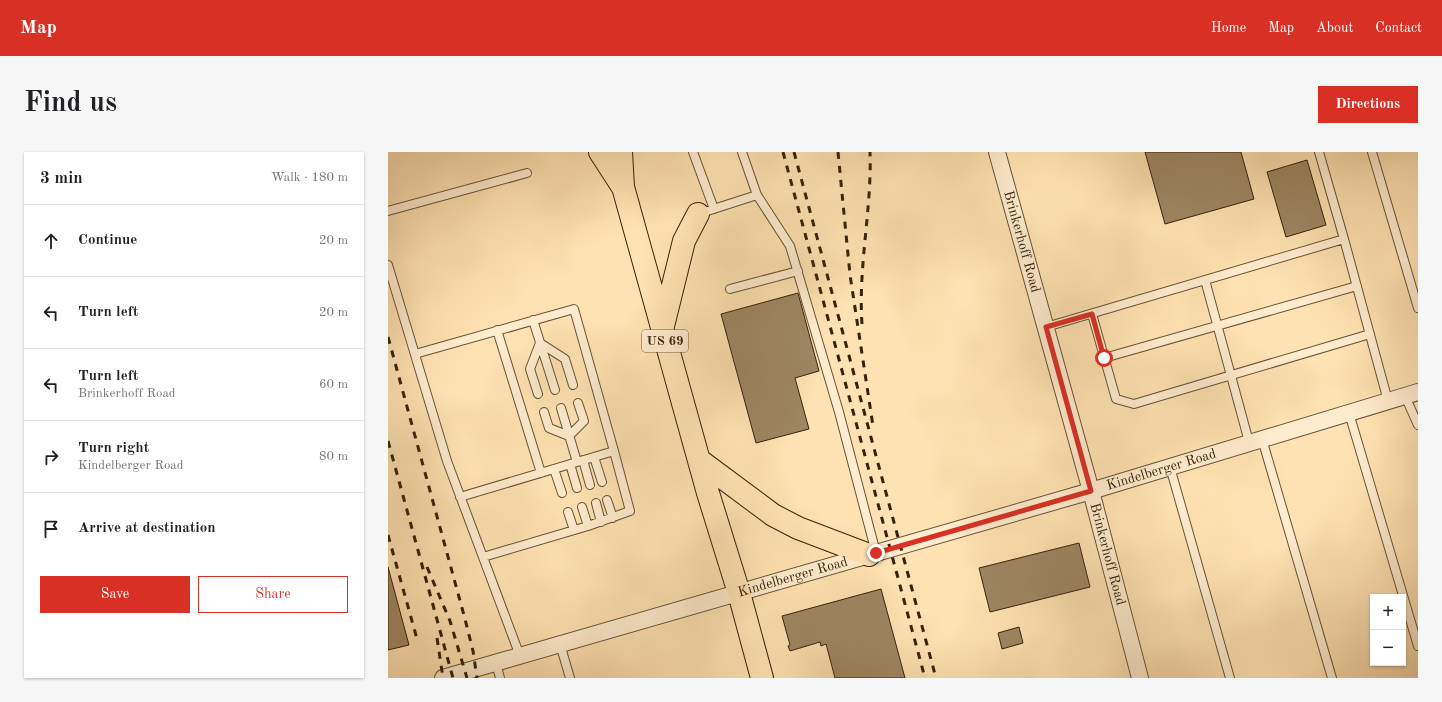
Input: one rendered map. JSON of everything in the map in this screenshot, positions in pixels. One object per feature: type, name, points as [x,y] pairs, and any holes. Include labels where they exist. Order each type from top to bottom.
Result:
[{"type":"main road","name":"US 69","points":[[600,152],[623,187]]},
{"type":"main road","name":"US 69","points":[[621,152],[623,187],[662,331],[739,593],[762,678]]},
{"type":"main road","points":[[662,331],[684,241],[706,212]]},
{"type":"main road","points":[[699,460],[773,515],[798,528],[872,554]]},
{"type":"street","name":"Brinkerhoff Road","points":[[997,152],[1091,491],[1140,678]]},
{"type":"street","name":"Kindelberger Road","points":[[443,678],[498,670],[520,656],[1091,491],[1255,440],[1411,394]]},
{"type":"lane","points":[[693,152],[706,212],[757,195]]},
{"type":"lane","points":[[742,152],[757,195],[790,246],[839,412],[872,554]]},
{"type":"lane","points":[[1319,152],[1388,401]]},
{"type":"lane","points":[[1372,152],[1418,308]]},
{"type":"lane","points":[[388,211],[527,172]]},
{"type":"lane","points":[[1046,327],[1344,239]]},
{"type":"lane","points":[[388,265],[447,461],[520,656]]},
{"type":"lane","points":[[730,289],[798,271]]},
{"type":"lane","points":[[1205,280],[1231,376],[1255,440],[1332,678]]},
{"type":"lane","points":[[1104,358],[1357,286]]},
{"type":"lane","points":[[415,354],[574,309],[630,511],[601,522],[483,557]]},
{"type":"lane","points":[[1092,314],[1116,399],[1134,404],[1370,334]]},
{"type":"lane","points":[[533,320],[555,390]]},
{"type":"lane","points":[[498,330],[541,473]]},
{"type":"lane","points":[[540,343],[565,359],[573,385]]},
{"type":"lane","points":[[538,394],[530,369],[540,343]]},
{"type":"lane","points":[[1411,394],[1418,425]]},
{"type":"lane","points":[[569,436],[584,421],[578,403]]},
{"type":"lane","points":[[560,408],[577,462],[590,484]]},
{"type":"lane","points":[[544,412],[549,428],[569,436]]},
{"type":"lane","points":[[1349,413],[1418,646]]},
{"type":"lane","points":[[460,497],[614,451]]},
{"type":"lane","points":[[594,457],[602,482]]},
{"type":"lane","points":[[577,462],[577,488]]},
{"type":"lane","points":[[1170,466],[1230,678]]},
{"type":"lane","points":[[554,469],[562,493]]},
{"type":"lane","points":[[607,500],[613,518]]},
{"type":"lane","points":[[596,503],[601,522]]},
{"type":"lane","points":[[582,507],[588,526]]},
{"type":"lane","points":[[568,512],[574,530]]},
{"type":"lane","points":[[560,644],[570,678]]},
{"type":"building","points":[[1145,152],[1241,152],[1254,199],[1165,224]]},
{"type":"building","points":[[1307,160],[1326,225],[1286,237],[1267,172]]},
{"type":"building","points":[[798,293],[819,371],[795,378],[809,429],[756,443],[721,314]]},
{"type":"building","points":[[1079,543],[1090,587],[990,612],[979,568]]},
{"type":"building","points":[[388,567],[409,645],[388,650]]},
{"type":"building","points":[[881,589],[905,678],[835,678],[826,644],[821,646],[820,642],[790,651],[788,646],[790,645],[782,616]]},
{"type":"building","points":[[1019,627],[1023,643],[1002,649],[998,633]]},
{"type":"railway","points":[[783,152],[925,678]]},
{"type":"railway","points":[[794,152],[936,678]]},
{"type":"railway","points":[[838,152],[850,275],[873,426]]},
{"type":"railway","points":[[862,324],[861,302],[863,259],[869,195],[870,152]]},
{"type":"railway","points":[[388,337],[465,619],[473,651],[477,678]]},
{"type":"railway","points":[[388,441],[453,678]]},
{"type":"railway","points":[[388,535],[417,639]]},
{"type":"railway","points":[[427,567],[450,621],[467,678]]},
{"type":"railway","points":[[437,638],[443,678]]},
{"type":"route","points":[[876,553],[1091,491],[1046,327],[1092,314],[1104,358]]}]
